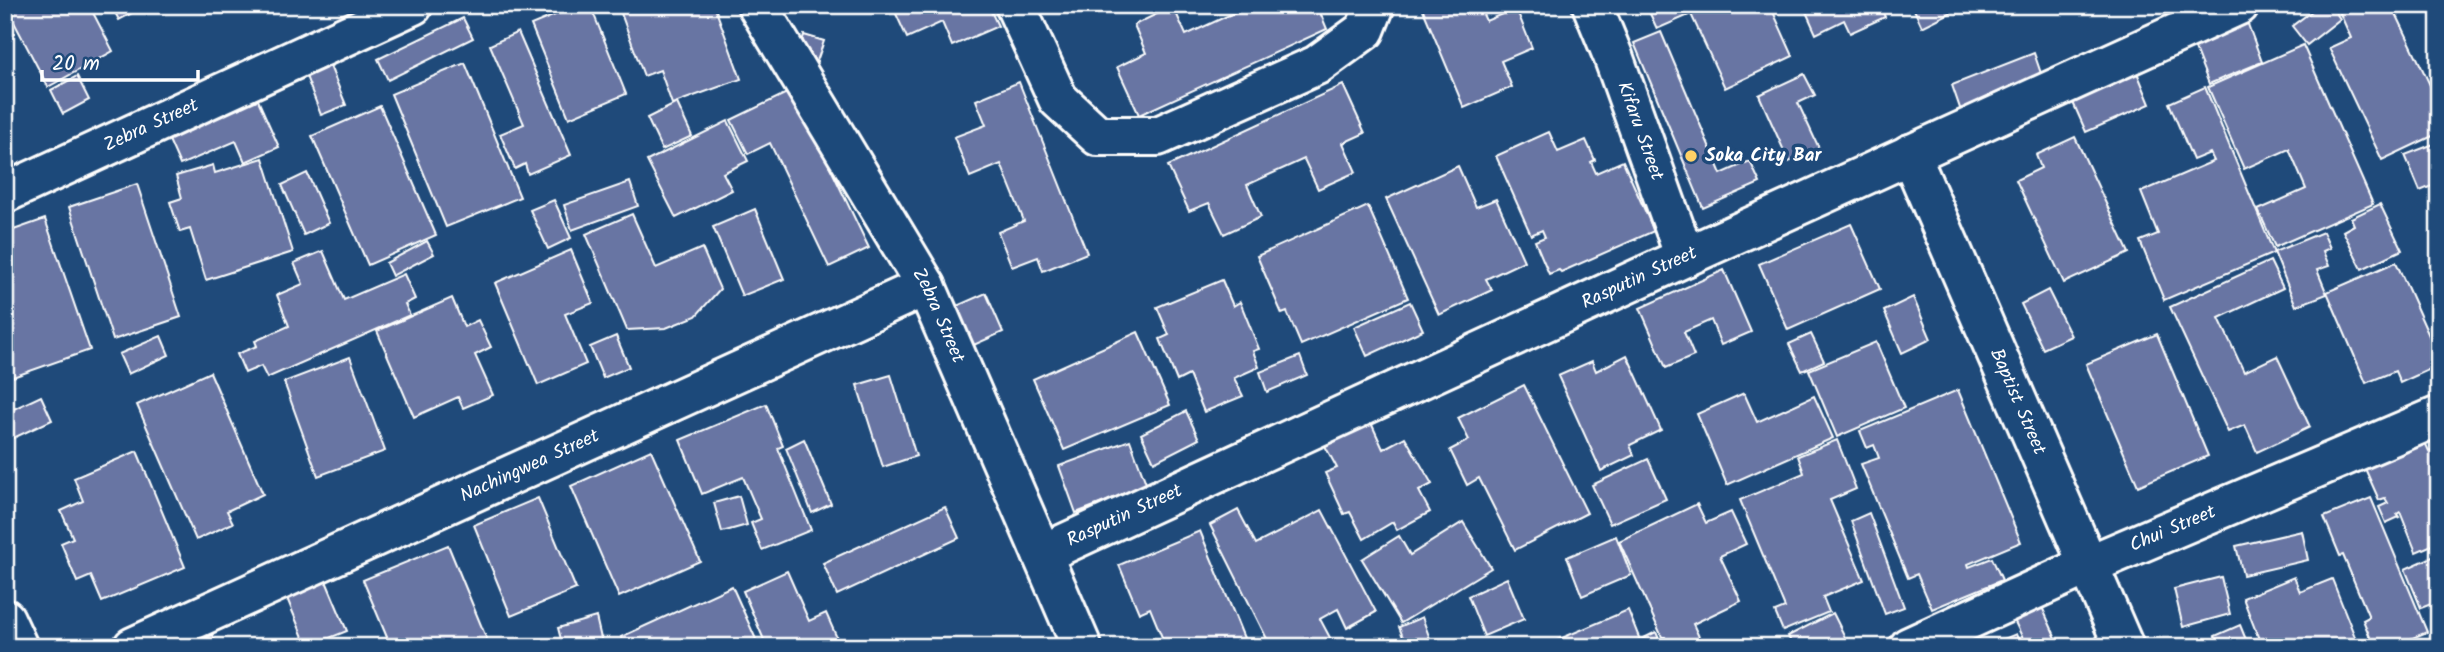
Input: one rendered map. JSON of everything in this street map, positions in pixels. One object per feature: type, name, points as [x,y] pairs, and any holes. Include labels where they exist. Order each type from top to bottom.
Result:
[{"type":"street","name":"Zebra Street","points":[[5,193],[414,5]]},
{"type":"street","name":"Zebra Street","points":[[758,5],[926,286],[1082,647]]},
{"type":"street","points":[[1014,5],[1058,99],[1098,136],[1158,136],[1317,65],[1365,30],[1375,5]]},
{"type":"street","name":"Kifaru Street","points":[[1592,5],[1685,257]]},
{"type":"street","name":"Rasputin Street","points":[[1042,554],[2239,5]]},
{"type":"street","name":"Baptist Street","points":[[1910,155],[2124,647]]},
{"type":"street","name":"Nachingwea Street","points":[[133,647],[926,286]]},
{"type":"street","name":"Chui Street","points":[[1909,647],[2088,565],[2439,416]]},
{"type":"street","points":[[5,619],[18,647]]},
{"type":"building","points":[[5,5],[89,5],[113,51],[48,87]]},
{"type":"building","points":[[111,5],[147,5],[119,20]]},
{"type":"building","points":[[579,5],[590,5],[626,94],[569,118],[531,25]]},
{"type":"building","points":[[618,5],[714,5],[741,79],[672,104],[660,70],[644,76]]},
{"type":"building","points":[[892,5],[988,5],[998,26],[952,46],[942,22],[907,38]]},
{"type":"building","points":[[1235,5],[1317,5],[1327,29],[1139,115],[1117,67],[1146,53],[1134,25],[1173,6],[1186,35],[1238,11]]},
{"type":"building","points":[[1421,5],[1479,5],[1486,21],[1516,8],[1532,48],[1501,61],[1512,87],[1464,108]]},
{"type":"building","points":[[1646,5],[1770,5],[1793,56],[1725,88],[1691,14],[1657,29]]},
{"type":"building","points":[[1803,5],[1880,5],[1885,17],[1850,33],[1844,20],[1816,34]]},
{"type":"building","points":[[1912,5],[1966,5],[1922,27]]},
{"type":"building","points":[[2320,5],[2331,5],[2340,19],[2307,45],[2292,26]]},
{"type":"building","points":[[2350,5],[2392,5],[2439,104],[2439,133],[2382,160],[2329,48],[2351,38],[2339,11]]},
{"type":"building","points":[[463,18],[473,38],[388,80],[378,59]]},
{"type":"building","points":[[2246,19],[2262,62],[2209,84],[2192,41]]},
{"type":"building","points":[[518,32],[571,155],[528,174],[525,164],[515,169],[500,134],[524,124],[490,45]]},
{"type":"building","points":[[1661,32],[1721,174],[1750,161],[1760,183],[1703,208],[1634,43]]},
{"type":"building","points":[[804,35],[824,41],[815,67],[796,61]]},
{"type":"building","points":[[2303,45],[2373,204],[2275,247],[2258,210],[2306,189],[2289,149],[2244,169],[2208,87]]},
{"type":"building","points":[[2034,53],[2045,85],[1963,117],[1952,85]]},
{"type":"building","points":[[328,61],[346,105],[321,115],[304,71]]},
{"type":"building","points":[[465,63],[520,197],[446,227],[391,94]]},
{"type":"building","points":[[2136,70],[2150,104],[2086,132],[2071,98]]},
{"type":"building","points":[[1804,74],[1815,95],[1798,103],[1819,148],[1789,162],[1759,95]]},
{"type":"building","points":[[77,76],[89,100],[63,114],[51,90]]},
{"type":"building","points":[[1019,82],[1087,253],[1043,271],[1038,257],[1012,267],[998,232],[1024,221],[1001,164],[970,177],[954,137],[986,125],[976,100]]},
{"type":"building","points":[[1343,85],[1365,133],[1343,143],[1356,172],[1318,189],[1304,159],[1247,185],[1261,217],[1224,234],[1209,203],[1189,211],[1168,166]]},
{"type":"building","points":[[2205,87],[2274,253],[2164,300],[2140,241],[2158,234],[2141,192],[2214,161],[2210,153],[2193,160],[2169,103]]},
{"type":"building","points":[[793,90],[869,248],[829,267],[770,143],[748,154],[731,120]]},
{"type":"building","points":[[254,91],[279,147],[245,162],[236,141],[180,165],[165,131]]},
{"type":"building","points":[[677,103],[692,136],[662,150],[647,118]]},
{"type":"building","points":[[380,106],[436,235],[368,265],[312,136]]},
{"type":"building","points":[[728,121],[748,161],[723,173],[732,190],[676,218],[647,161]]},
{"type":"building","points":[[1549,132],[1558,152],[1586,140],[1595,160],[1591,162],[1596,173],[1623,161],[1654,231],[1561,272],[1559,270],[1549,274],[1535,241],[1545,237],[1542,230],[1531,235],[1496,156]]},
{"type":"building","points":[[2075,137],[2129,253],[2064,283],[2016,180],[2041,168],[2036,155]]},
{"type":"building","points":[[2439,142],[2439,183],[2420,191],[2405,155]]},
{"type":"building","points":[[263,158],[293,252],[206,280],[190,229],[180,232],[170,202],[182,198],[176,176],[213,165],[215,173]]},
{"type":"building","points":[[1458,166],[1476,207],[1496,199],[1524,261],[1486,279],[1492,290],[1439,315],[1386,199]]},
{"type":"building","points":[[307,173],[329,223],[304,235],[282,185]]},
{"type":"building","points":[[630,182],[638,206],[572,230],[564,205]]},
{"type":"building","points":[[137,184],[181,317],[113,340],[69,207]]},
{"type":"building","points":[[554,200],[571,238],[548,249],[530,210]]},
{"type":"building","points":[[2380,204],[2402,250],[2362,269],[2343,231],[2354,225],[2351,218]]},
{"type":"building","points":[[1368,206],[1408,298],[1301,345],[1287,312],[1282,314],[1257,256]]},
{"type":"building","points":[[755,209],[784,279],[742,296],[713,227]]},
{"type":"building","points":[[632,214],[656,268],[702,248],[720,289],[696,316],[666,328],[627,330],[586,234]]},
{"type":"building","points":[[45,219],[90,350],[10,378],[5,365],[5,233]]},
{"type":"building","points":[[1851,224],[1880,289],[1788,330],[1759,264]]},
{"type":"building","points":[[2323,232],[2330,248],[2323,251],[2329,266],[2317,270],[2327,294],[2296,306],[2274,252]]},
{"type":"building","points":[[427,241],[434,254],[392,276],[386,263]]},
{"type":"building","points":[[571,250],[593,303],[565,314],[586,364],[538,385],[495,283]]},
{"type":"building","points":[[323,251],[344,300],[404,274],[415,299],[405,304],[410,315],[267,378],[261,366],[245,373],[237,354],[257,346],[255,341],[289,326],[277,295],[303,284],[294,263]]},
{"type":"building","points":[[2270,261],[2283,288],[2219,318],[2244,372],[2277,356],[2310,427],[2257,452],[2245,425],[2228,432],[2170,307]]},
{"type":"building","points":[[2396,262],[2439,358],[2439,365],[2400,383],[2395,371],[2366,383],[2327,292]]},
{"type":"building","points":[[1724,270],[1751,332],[1721,345],[1711,320],[1684,332],[1694,356],[1666,368],[1640,308]]},
{"type":"building","points":[[1222,280],[1233,306],[1240,302],[1259,349],[1253,351],[1259,367],[1234,378],[1243,396],[1204,412],[1189,375],[1177,381],[1160,339],[1169,335],[1157,307]]},
{"type":"building","points":[[2048,290],[2071,336],[2043,349],[2021,304]]},
{"type":"building","points":[[986,293],[1003,332],[967,348],[950,309]]},
{"type":"building","points":[[1913,297],[1931,339],[1902,353],[1884,311]]},
{"type":"building","points":[[452,298],[464,327],[478,320],[491,347],[475,355],[493,395],[463,408],[458,397],[414,417],[377,331]]},
{"type":"building","points":[[1410,302],[1423,330],[1367,356],[1354,327]]},
{"type":"building","points":[[1138,332],[1170,405],[1064,450],[1033,379]]},
{"type":"building","points":[[1811,334],[1824,361],[1802,371],[1789,344]]},
{"type":"building","points":[[2157,334],[2208,456],[2138,486],[2086,364]]},
{"type":"building","points":[[161,336],[169,355],[128,374],[119,354]]},
{"type":"building","points":[[616,336],[629,367],[603,378],[590,347]]},
{"type":"building","points":[[1876,342],[1904,408],[1837,437],[1809,370]]},
{"type":"building","points":[[1627,355],[1661,430],[1630,445],[1634,455],[1601,471],[1558,376],[1592,361],[1596,371]]},
{"type":"building","points":[[1300,356],[1307,375],[1267,392],[1260,372]]},
{"type":"building","points":[[350,357],[385,451],[318,476],[284,382]]},
{"type":"building","points":[[210,372],[263,494],[227,511],[233,523],[196,540],[137,405]]},
{"type":"building","points":[[891,375],[916,456],[883,467],[857,385]]},
{"type":"building","points":[[1524,385],[1587,513],[1515,550],[1479,478],[1467,485],[1450,450],[1469,440],[1458,418]]},
{"type":"building","points":[[1958,390],[2021,542],[1968,564],[1969,567],[1992,558],[2002,580],[1932,609],[1917,574],[1908,578],[1861,464],[1879,458],[1874,445],[1867,448],[1860,431]]},
{"type":"building","points":[[1744,393],[1757,422],[1814,396],[1833,438],[1727,485],[1697,414]]},
{"type":"building","points":[[41,396],[52,420],[5,442],[5,413]]},
{"type":"building","points":[[766,404],[783,446],[778,448],[811,530],[762,550],[751,523],[761,519],[743,477],[702,494],[680,440]]},
{"type":"building","points":[[1186,411],[1199,439],[1154,462],[1141,434]]},
{"type":"building","points":[[1367,414],[1383,449],[1405,437],[1432,484],[1419,491],[1430,512],[1397,530],[1393,522],[1364,539],[1350,512],[1344,514],[1325,473],[1337,468],[1318,433]]},
{"type":"building","points":[[2423,438],[2429,451],[2439,448],[2439,542],[2416,552],[2400,512],[2397,514],[2399,517],[2386,523],[2379,507],[2388,503],[2385,498],[2379,500],[2363,464]]},
{"type":"building","points":[[804,439],[831,504],[812,513],[786,448]]},
{"type":"building","points":[[1130,440],[1147,486],[1076,513],[1059,466]]},
{"type":"building","points":[[1837,440],[1856,489],[1830,500],[1864,580],[1823,597],[1829,612],[1783,631],[1775,612],[1785,608],[1740,500],[1804,473],[1798,456]]},
{"type":"building","points":[[651,450],[700,561],[619,597],[571,486]]},
{"type":"building","points":[[137,451],[185,567],[102,602],[91,576],[77,582],[61,543],[73,538],[61,511],[83,501],[74,478]]},
{"type":"building","points":[[1648,459],[1666,499],[1610,524],[1592,485]]},
{"type":"building","points":[[739,496],[747,525],[722,532],[714,503]]},
{"type":"building","points":[[538,498],[576,589],[511,616],[474,525]]},
{"type":"building","points":[[2371,498],[2427,632],[2391,647],[2374,647],[2363,620],[2369,617],[2324,517]]},
{"type":"building","points":[[1697,504],[1706,523],[1731,512],[1746,544],[1720,556],[1741,601],[1693,624],[1700,639],[1684,647],[1679,641],[1669,646],[1665,637],[1662,637],[1619,541]]},
{"type":"building","points":[[945,507],[959,538],[837,595],[823,563]]},
{"type":"building","points":[[1238,510],[1256,544],[1322,510],[1376,612],[1347,628],[1338,609],[1320,619],[1335,647],[1271,647],[1210,525]]},
{"type":"building","points":[[1869,513],[1904,607],[1885,614],[1851,521]]},
{"type":"building","points":[[1463,522],[1491,568],[1401,623],[1362,559],[1399,536],[1410,555]]},
{"type":"building","points":[[1200,531],[1246,643],[1237,647],[1166,647],[1150,608],[1139,613],[1119,565]]},
{"type":"building","points":[[2302,531],[2308,560],[2243,575],[2236,546]]},
{"type":"building","points":[[1616,536],[1631,575],[1582,596],[1567,557]]},
{"type":"building","points":[[448,545],[490,647],[391,647],[363,580]]},
{"type":"building","points":[[2439,554],[2439,601],[2421,608],[2405,569]]},
{"type":"building","points":[[321,569],[347,631],[307,647],[282,586]]},
{"type":"building","points":[[787,571],[809,621],[826,613],[841,647],[767,647],[743,591]]},
{"type":"building","points":[[2221,577],[2230,614],[2183,627],[2174,589]]},
{"type":"building","points":[[2294,577],[2300,592],[2332,579],[2359,647],[2284,647],[2281,641],[2269,647],[2262,647],[2243,598]]},
{"type":"building","points":[[1507,578],[1524,619],[1484,636],[1468,596]]},
{"type":"building","points":[[732,586],[759,646],[711,647],[710,644],[704,647],[625,647],[621,637]]},
{"type":"building","points":[[2042,607],[2060,647],[2027,647],[2014,620]]},
{"type":"building","points":[[1628,610],[1640,640],[1656,632],[1662,647],[1560,647],[1557,640]]},
{"type":"building","points":[[1833,613],[1846,639],[1832,647],[1793,647],[1788,636]]},
{"type":"building","points":[[596,617],[603,647],[563,647],[558,628]]},
{"type":"building","points":[[1422,617],[1433,647],[1407,647],[1399,627]]},
{"type":"building","points":[[2240,625],[2249,647],[2219,647],[2215,636]]},
{"type":"building","points":[[2016,634],[2021,647],[1985,647]]},
{"type":"building","points":[[213,635],[218,647],[188,647]]},
{"type":"place","name":"Soka City Bar","points":[[1691,156]]}]
